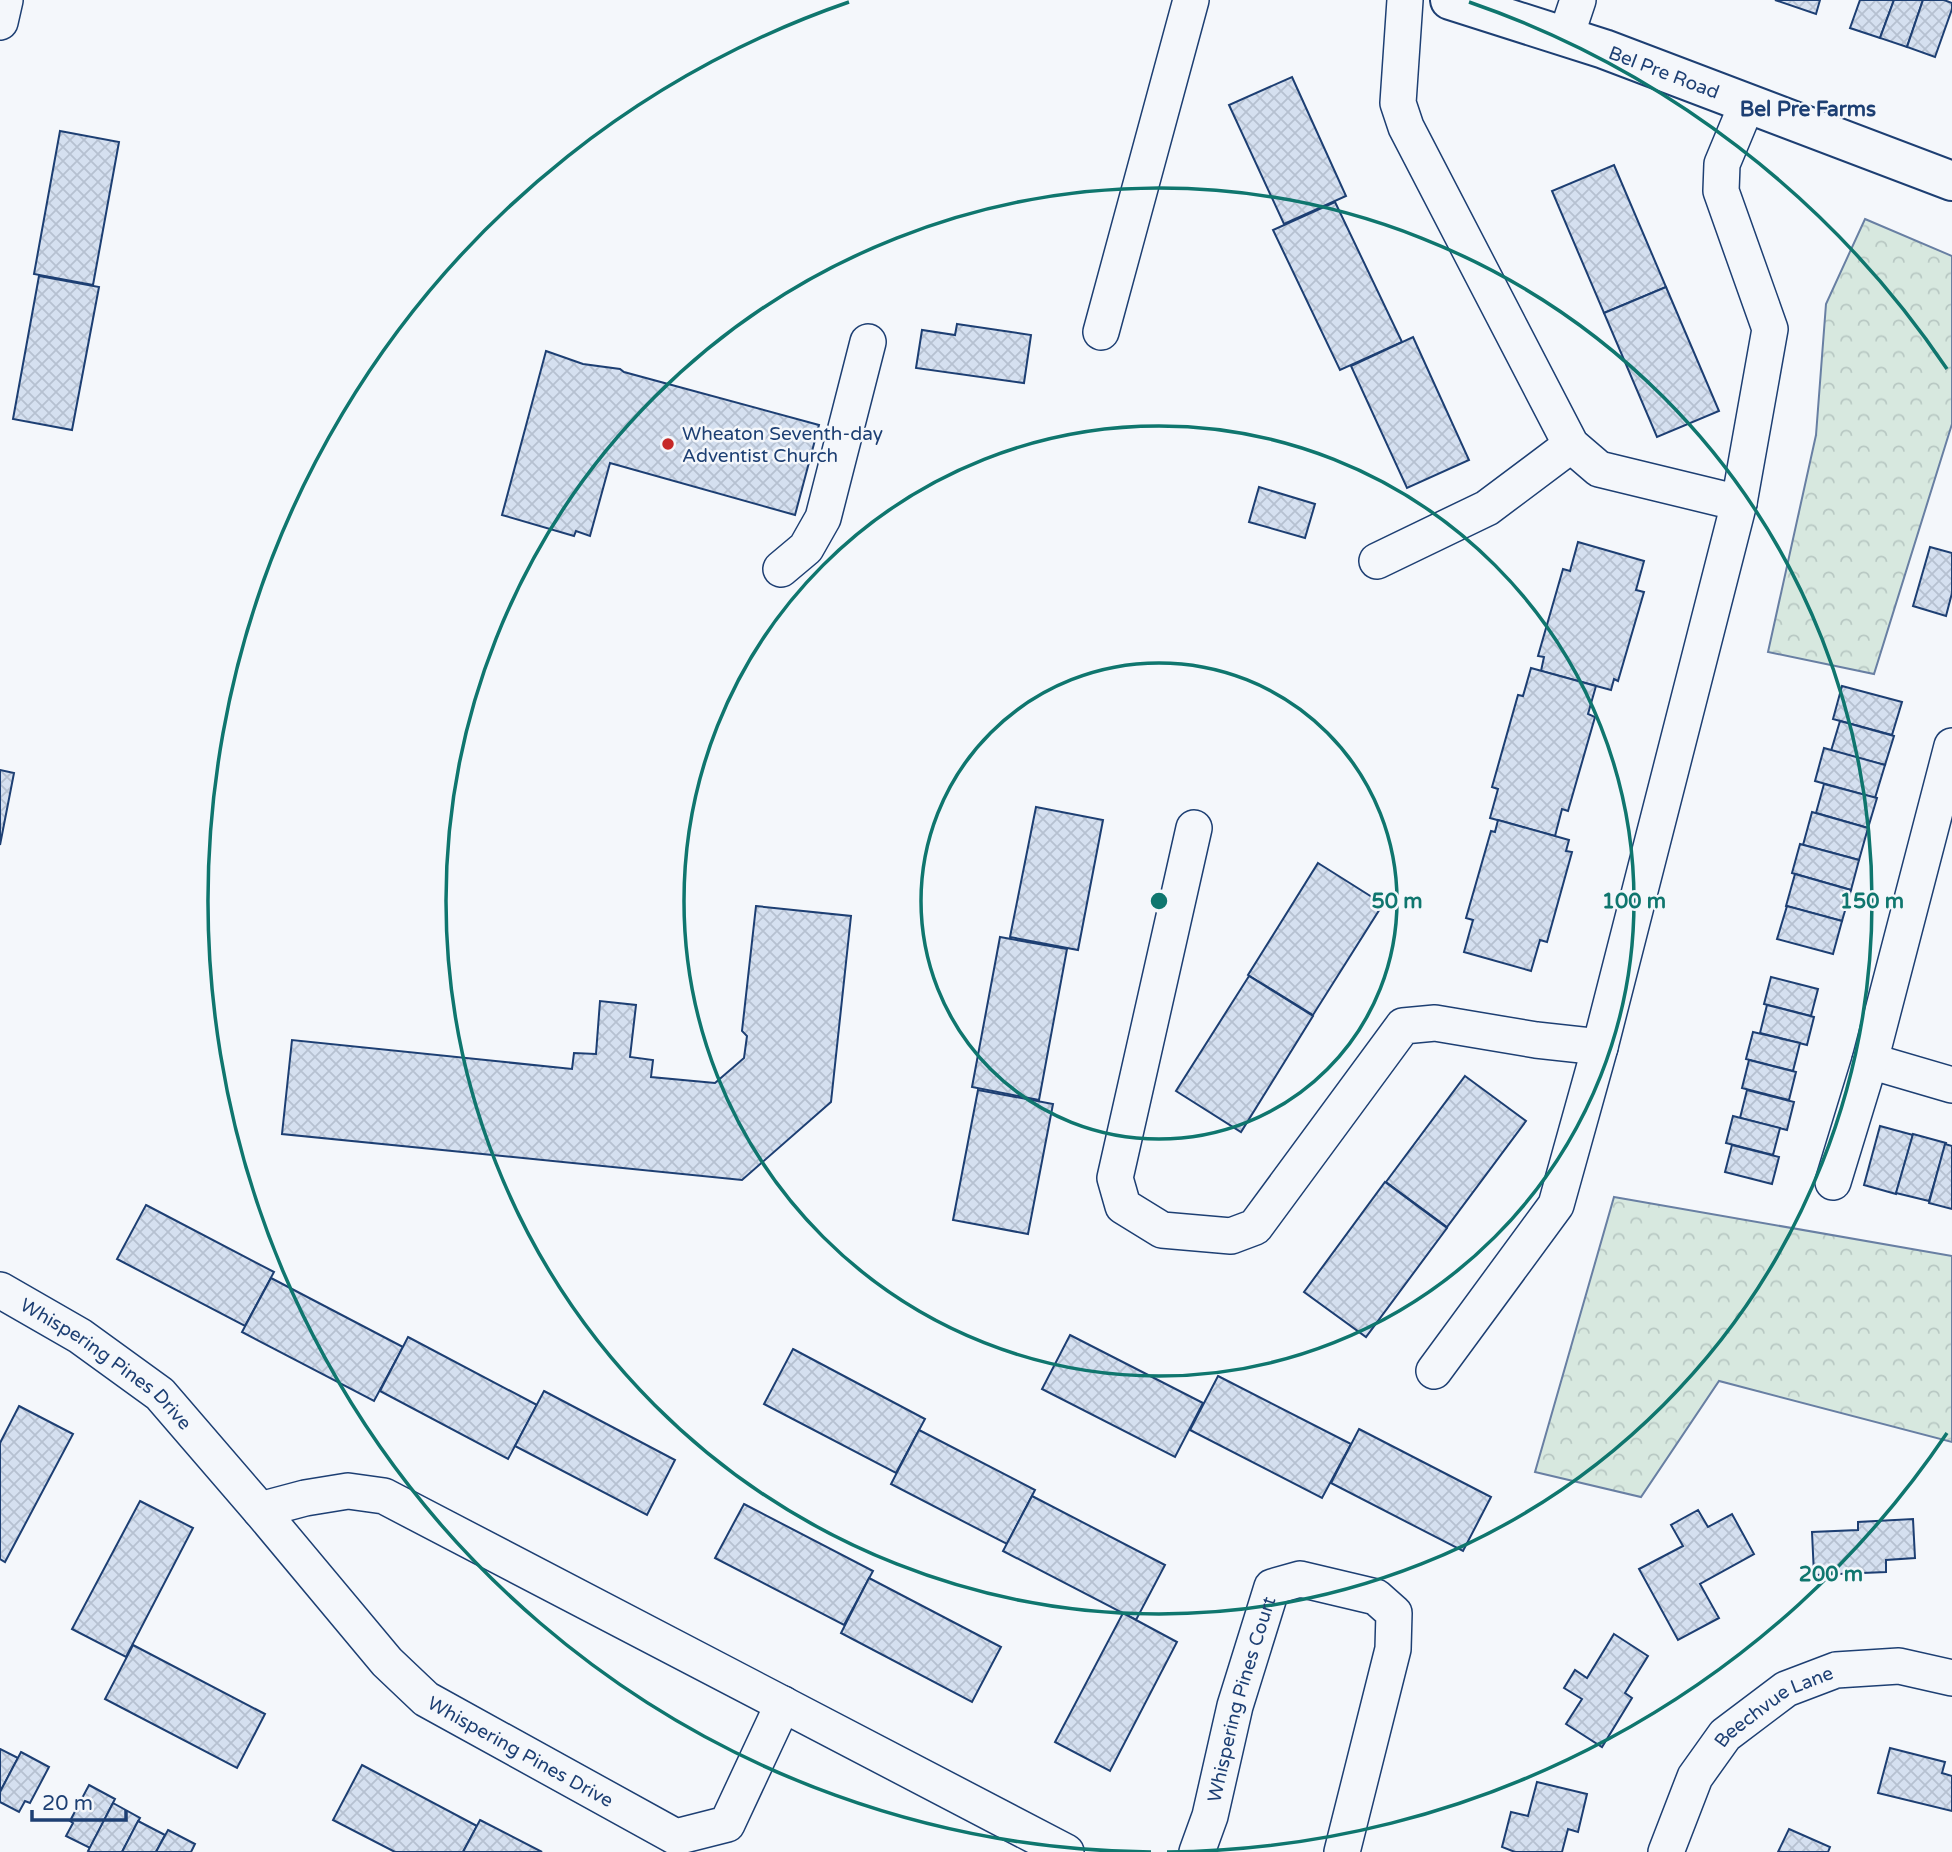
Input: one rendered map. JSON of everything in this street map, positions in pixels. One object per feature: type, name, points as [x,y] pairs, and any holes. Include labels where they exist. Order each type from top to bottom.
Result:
[{"type":"main road","name":"Bel Pre Road","points":[[1450,0],[1566,36],[1952,181]]},
{"type":"street","points":[[0,22],[5,0]]},
{"type":"street","points":[[1101,332],[1191,0]]},
{"type":"street","points":[[1405,0],[1398,103],[1406,127],[1571,444],[1599,469],[1739,503]]},
{"type":"street","points":[[1566,36],[1578,0]]},
{"type":"street","points":[[1434,1371],[1556,1205],[1600,1047],[1739,503],[1770,329],[1721,191],[1722,164],[1747,104]]},
{"type":"street","points":[[781,569],[806,548],[823,518],[868,342]]},
{"type":"street","points":[[1377,561],[1487,508],[1571,444]]},
{"type":"street","points":[[1833,1182],[1870,1061],[1952,746]]},
{"type":"street","points":[[1194,828],[1115,1178],[1123,1206],[1162,1230],[1231,1236],[1255,1227],[1403,1026],[1435,1023],[1536,1040],[1600,1047]]},
{"type":"street","points":[[1870,1061],[1952,1085]]},
{"type":"street","name":"Whispering Pines Drive","points":[[0,1290],[80,1336],[160,1394],[387,1662],[426,1699],[676,1837],[727,1824],[783,1704]]},
{"type":"street","points":[[260,1510],[348,1490],[384,1496],[1066,1852]]},
{"type":"street","name":"Whispering Pines Court","points":[[1197,1852],[1210,1816],[1235,1706],[1272,1587],[1300,1580],[1376,1597],[1394,1613],[1393,1649],[1342,1852]]},
{"type":"street","name":"Beechvue Lane","points":[[1666,1852],[1695,1777],[1725,1735],[1786,1689],[1836,1670],[1899,1666],[1952,1678]]},
{"type":"green space","points":[[1865,219],[1952,256],[1952,424],[1874,674],[1768,652],[1816,435],[1826,304]]},
{"type":"green space","points":[[1614,1197],[1952,1256],[1952,1442],[1719,1381],[1641,1497],[1535,1472]]},
{"type":"building","points":[[1775,0],[1820,0],[1816,14]]},
{"type":"building","points":[[1860,0],[1894,0],[1880,38],[1850,28]]},
{"type":"building","points":[[1894,0],[1923,0],[1907,47],[1880,38]]},
{"type":"building","points":[[1923,0],[1944,0],[1952,3],[1935,57],[1907,47]]},
{"type":"building","points":[[1292,77],[1346,196],[1284,224],[1229,105]]},
{"type":"building","points":[[60,131],[119,142],[93,285],[34,274]]},
{"type":"building","points":[[1614,165],[1666,287],[1604,313],[1552,191]]},
{"type":"building","points":[[1335,202],[1402,342],[1340,370],[1273,230]]},
{"type":"building","points":[[39,276],[99,287],[72,430],[13,419]]},
{"type":"building","points":[[1666,287],[1719,411],[1657,437],[1604,313]]},
{"type":"building","points":[[957,324],[1031,335],[1024,383],[916,368],[922,330],[955,335]]},
{"type":"building","points":[[1413,337],[1469,460],[1407,488],[1351,366]]},
{"type":"building","name":"Wheaton Seventh-day Adventist Church","points":[[546,351],[583,364],[620,369],[819,425],[795,515],[610,463],[590,536],[576,531],[574,536],[502,515]]},
{"type":"building","points":[[1259,487],[1315,504],[1305,538],[1249,522]]},
{"type":"building","points":[[1578,542],[1644,561],[1636,590],[1644,592],[1618,681],[1614,679],[1611,690],[1541,671],[1544,657],[1538,656],[1563,569],[1570,571]]},
{"type":"building","points":[[1930,547],[1952,553],[1952,593],[1946,616],[1913,606]]},
{"type":"building","points":[[1531,668],[1596,686],[1588,714],[1595,717],[1568,811],[1562,809],[1555,836],[1490,818],[1498,789],[1492,787],[1518,695],[1523,696]]},
{"type":"building","points":[[1842,686],[1902,702],[1892,735],[1833,719]]},
{"type":"building","points":[[1840,721],[1894,736],[1885,765],[1831,751]]},
{"type":"building","points":[[1824,748],[1885,765],[1875,798],[1815,781]]},
{"type":"building","points":[[0,770],[14,773],[0,845]]},
{"type":"building","points":[[1824,784],[1877,798],[1868,828],[1816,813]]},
{"type":"building","points":[[1036,807],[1103,820],[1078,950],[1010,937]]},
{"type":"building","points":[[1812,812],[1868,828],[1859,860],[1803,845]]},
{"type":"building","points":[[1498,820],[1569,840],[1566,851],[1572,852],[1547,942],[1540,940],[1531,971],[1464,952],[1473,920],[1466,918],[1491,831],[1495,832]]},
{"type":"building","points":[[1800,844],[1859,860],[1851,890],[1792,873]]},
{"type":"building","points":[[1318,863],[1383,904],[1313,1015],[1248,975]]},
{"type":"building","points":[[1795,874],[1851,890],[1842,921],[1786,906]]},
{"type":"building","points":[[756,906],[851,916],[831,1102],[742,1180],[282,1134],[292,1040],[572,1069],[574,1053],[596,1054],[600,1001],[636,1005],[630,1057],[653,1060],[651,1077],[715,1083],[744,1058],[747,1036],[742,1031]]},
{"type":"building","points":[[1787,906],[1842,921],[1833,954],[1777,939]]},
{"type":"building","points":[[1000,937],[1067,949],[1039,1100],[972,1087]]},
{"type":"building","points":[[1249,976],[1313,1016],[1241,1132],[1176,1091]]},
{"type":"building","points":[[1771,977],[1818,989],[1811,1016],[1764,1004]]},
{"type":"building","points":[[1767,1005],[1814,1017],[1807,1045],[1760,1033]]},
{"type":"building","points":[[1753,1032],[1800,1043],[1793,1071],[1746,1059]]},
{"type":"building","points":[[1749,1060],[1796,1072],[1789,1100],[1742,1088]]},
{"type":"building","points":[[1465,1076],[1526,1121],[1447,1227],[1386,1182]]},
{"type":"building","points":[[978,1090],[1053,1104],[1028,1234],[953,1220]]},
{"type":"building","points":[[1747,1090],[1794,1102],[1787,1130],[1740,1118]]},
{"type":"building","points":[[1733,1116],[1780,1128],[1773,1155],[1726,1143]]},
{"type":"building","points":[[1880,1126],[1913,1135],[1896,1194],[1864,1185]]},
{"type":"building","points":[[1913,1134],[1946,1143],[1929,1201],[1896,1193]]},
{"type":"building","points":[[1945,1144],[1952,1146],[1952,1209],[1929,1203]]},
{"type":"building","points":[[1732,1145],[1779,1157],[1772,1184],[1725,1172]]},
{"type":"building","points":[[1385,1182],[1447,1228],[1366,1337],[1304,1292]]},
{"type":"building","points":[[146,1205],[274,1272],[245,1326],[117,1259]]},
{"type":"building","points":[[271,1278],[403,1347],[374,1401],[242,1332]]},
{"type":"building","points":[[1070,1335],[1203,1403],[1175,1457],[1042,1389]]},
{"type":"building","points":[[408,1337],[537,1405],[508,1459],[380,1391]]},
{"type":"building","points":[[793,1349],[925,1419],[896,1473],[764,1404]]},
{"type":"building","points":[[1218,1376],[1351,1444],[1322,1498],[1190,1430]]},
{"type":"building","points":[[544,1391],[675,1460],[647,1515],[515,1446]]},
{"type":"building","points":[[19,1406],[73,1434],[5,1562],[0,1559],[0,1443]]},
{"type":"building","points":[[1359,1429],[1491,1497],[1463,1551],[1331,1483]]},
{"type":"building","points":[[919,1430],[1035,1490],[1007,1544],[891,1484]]},
{"type":"building","points":[[1032,1496],[1165,1565],[1136,1620],[1003,1551]]},
{"type":"building","points":[[140,1501],[193,1528],[126,1657],[72,1629]]},
{"type":"building","points":[[744,1504],[873,1571],[844,1625],[715,1558]]},
{"type":"building","points":[[1698,1510],[1708,1527],[1732,1514],[1754,1554],[1700,1584],[1719,1618],[1678,1640],[1639,1569],[1683,1546],[1671,1525]]},
{"type":"building","points":[[1913,1519],[1915,1558],[1886,1560],[1886,1572],[1814,1575],[1812,1532],[1858,1530],[1858,1522]]},
{"type":"building","points":[[869,1578],[1001,1647],[972,1702],[841,1633]]},
{"type":"building","points":[[1123,1613],[1177,1642],[1110,1771],[1055,1742]]},
{"type":"building","points":[[1614,1634],[1648,1656],[1625,1693],[1632,1698],[1602,1747],[1566,1724],[1582,1699],[1564,1688],[1575,1670],[1587,1678]]},
{"type":"building","points":[[133,1645],[265,1714],[237,1768],[105,1699]]},
{"type":"building","points":[[1890,1748],[1945,1762],[1942,1773],[1952,1776],[1952,1811],[1878,1793]]},
{"type":"building","points":[[0,1749],[18,1758],[0,1792]]},
{"type":"building","points":[[21,1752],[49,1767],[30,1803],[25,1801],[19,1812],[0,1802],[0,1792]]},
{"type":"building","points":[[362,1765],[477,1826],[463,1852],[395,1852],[333,1820]]},
{"type":"building","points":[[1537,1782],[1587,1794],[1578,1832],[1568,1829],[1562,1852],[1515,1852],[1502,1847],[1511,1812],[1528,1816]]},
{"type":"building","points":[[89,1785],[115,1799],[90,1848],[66,1836],[73,1823],[70,1821]]},
{"type":"building","points":[[113,1803],[140,1818],[122,1852],[90,1852],[88,1851]]},
{"type":"building","points":[[480,1820],[542,1852],[463,1852]]},
{"type":"building","points":[[138,1821],[165,1835],[156,1852],[122,1852]]},
{"type":"building","points":[[1789,1829],[1830,1847],[1828,1852],[1778,1852]]},
{"type":"building","points":[[168,1830],[195,1844],[191,1852],[156,1852]]},
{"type":"place","name":"Wheaton Seventh-day Adventist Church","points":[[668,444]]},
{"type":"district","name":"Bel Pre Farms","points":[[1808,109]]}]
